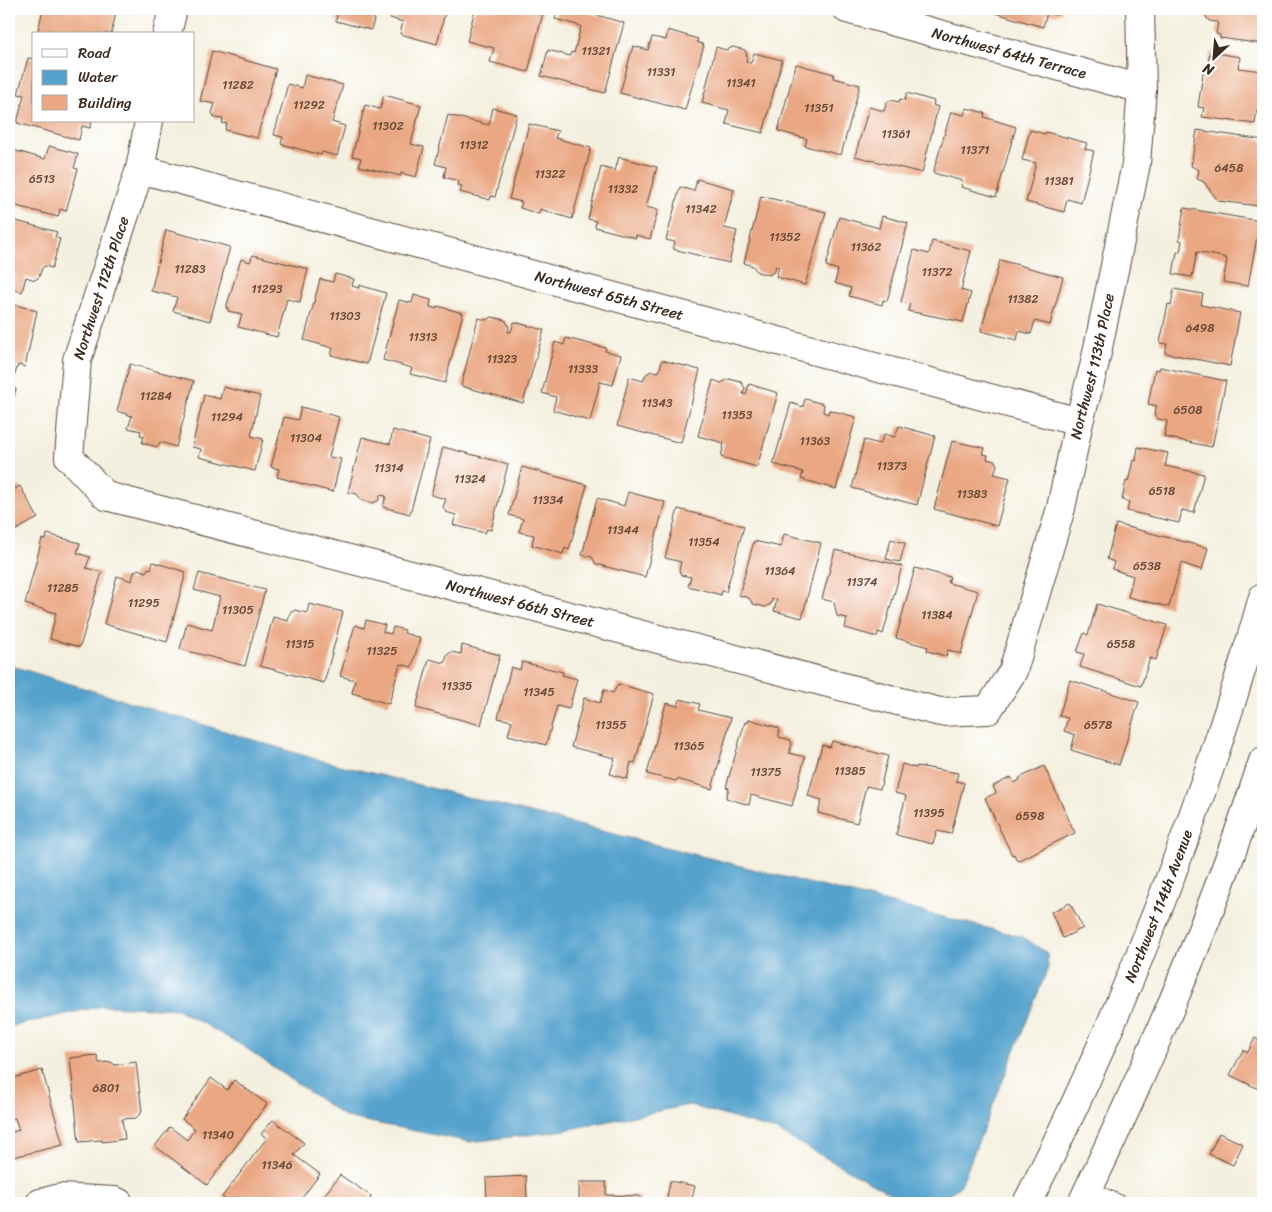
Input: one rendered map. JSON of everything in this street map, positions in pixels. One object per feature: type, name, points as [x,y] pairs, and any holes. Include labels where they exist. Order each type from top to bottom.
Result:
[{"type":"street","points":[[167,32],[173,9]]},
{"type":"street","name":"Northwest 64th Terrace","points":[[847,9],[1142,89]]},
{"type":"street","name":"Northwest 113th Place","points":[[988,710],[1013,671],[1061,508],[1079,422],[1094,367],[1136,164],[1142,89],[1140,9]]},
{"type":"street","name":"Northwest 112th Place","points":[[70,457],[77,360],[140,169],[149,122]]},
{"type":"street","name":"Northwest 65th Street","points":[[140,169],[1079,422]]},
{"type":"street","name":"Northwest 66th Street","points":[[70,457],[106,496],[940,712],[988,710]]},
{"type":"street","name":"Northwest 114th Avenue","points":[[1027,1203],[1102,1045],[1142,952],[1200,795],[1245,661],[1263,597]]},
{"type":"street","points":[[1086,1196],[1144,1071],[1200,935],[1245,816],[1263,760]]},
{"type":"street","points":[[50,1201],[115,1201],[119,1203]]},
{"type":"lane","points":[[1086,1196],[1121,1203]]},
{"type":"water","points":[[9,665],[312,758],[1023,937],[1047,953],[1048,968],[961,1185],[938,1203],[908,1203],[777,1131],[689,1105],[560,1131],[470,1142],[345,1117],[243,1046],[177,1009],[102,1006],[9,1027]]},
{"type":"building","points":[[43,9],[117,9],[111,32],[38,31]]},
{"type":"building","points":[[317,9],[377,9],[371,30],[336,21],[337,14]]},
{"type":"building","points":[[393,9],[446,9],[437,44],[400,34],[403,22],[390,18]]},
{"type":"building","points":[[475,9],[544,9],[528,72],[490,62],[494,48],[467,41]]},
{"type":"building","points":[[558,9],[586,9],[586,12],[624,23],[605,93],[541,76],[548,50],[570,56],[571,52],[574,53],[581,26],[555,19]]},
{"type":"building","points":[[996,9],[1062,9],[1062,12],[1056,15],[1047,13],[1043,27],[995,13]]},
{"type":"building","points":[[1207,9],[1263,9],[1263,44],[1220,38],[1220,35],[1216,34],[1218,22],[1209,21],[1205,15]]},
{"type":"building","points":[[668,30],[698,39],[697,42],[704,45],[685,110],[620,93],[633,46],[648,50],[652,37],[666,40]]},
{"type":"building","points":[[716,47],[726,50],[733,47],[745,50],[746,62],[751,63],[754,53],[782,60],[763,133],[726,124],[729,110],[702,103]]},
{"type":"building","points":[[212,51],[276,69],[257,138],[225,130],[227,124],[222,123],[223,119],[215,118],[212,113],[215,104],[200,101]]},
{"type":"building","points":[[1210,52],[1240,57],[1238,68],[1263,71],[1263,111],[1257,110],[1255,124],[1202,117],[1204,108],[1198,107],[1204,67],[1207,68]]},
{"type":"building","points":[[28,58],[32,59],[32,122],[92,122],[90,128],[82,126],[79,140],[17,123],[24,95],[18,94]]},
{"type":"building","points":[[796,64],[834,74],[833,78],[860,85],[841,155],[805,146],[807,139],[778,131]]},
{"type":"building","points":[[305,75],[343,85],[332,122],[345,126],[337,156],[322,152],[321,155],[281,144],[283,137],[274,135],[288,84],[302,88]]},
{"type":"building","points":[[907,93],[934,101],[933,105],[938,107],[922,173],[855,156],[869,107],[884,111],[887,102],[891,100],[899,102],[900,99],[905,100]]},
{"type":"building","points":[[384,95],[421,105],[411,144],[424,147],[416,177],[401,173],[401,176],[359,166],[361,158],[352,156],[365,105],[380,109]]},
{"type":"building","points":[[493,108],[517,114],[495,197],[491,196],[490,200],[460,192],[462,186],[458,185],[459,181],[444,177],[446,167],[435,164],[448,115],[489,125]]},
{"type":"building","points":[[966,108],[985,113],[984,117],[1016,127],[996,197],[961,187],[963,181],[933,173],[951,112],[964,115]]},
{"type":"building","points":[[529,124],[558,131],[555,138],[591,148],[572,219],[540,209],[539,214],[520,208],[522,202],[509,199]]},
{"type":"building","points":[[1030,130],[1045,134],[1046,132],[1087,143],[1085,149],[1094,151],[1081,203],[1067,199],[1064,212],[1026,202],[1036,163],[1022,160]]},
{"type":"building","points":[[1197,130],[1263,140],[1263,171],[1259,206],[1218,201],[1204,182],[1197,179],[1199,170],[1191,166]]},
{"type":"building","points":[[49,146],[78,154],[74,168],[78,169],[66,211],[60,209],[58,217],[9,204],[9,149],[45,159]]},
{"type":"building","points":[[619,157],[657,167],[646,207],[658,210],[650,239],[636,235],[636,238],[595,227],[596,221],[588,219],[601,167],[615,171]]},
{"type":"building","points":[[697,179],[734,189],[724,228],[737,231],[729,263],[673,249],[675,242],[666,240],[680,187],[694,191]]},
{"type":"building","points":[[761,196],[826,212],[805,285],[776,277],[779,267],[776,266],[775,271],[769,275],[757,272],[753,266],[744,263]]},
{"type":"building","points":[[1184,208],[1260,221],[1248,286],[1223,282],[1227,259],[1197,252],[1192,277],[1173,274],[1177,252],[1180,252],[1182,241],[1179,240]]},
{"type":"building","points":[[882,216],[908,223],[887,301],[883,300],[882,305],[849,296],[851,288],[835,283],[838,270],[826,266],[839,217],[879,228]]},
{"type":"building","points":[[9,219],[57,232],[55,237],[60,239],[52,268],[45,266],[42,268],[39,277],[35,280],[26,277],[22,292],[9,288]]},
{"type":"building","points":[[166,230],[230,247],[210,321],[173,311],[177,297],[151,291]]},
{"type":"building","points":[[932,241],[971,251],[961,290],[971,293],[963,322],[908,311],[910,304],[901,302],[914,250],[929,254]]},
{"type":"building","points":[[253,255],[308,269],[300,302],[287,299],[277,337],[238,327],[242,314],[228,311],[228,308],[226,308],[241,259],[250,262]]},
{"type":"building","points":[[1000,260],[1063,277],[1050,325],[1035,321],[1031,334],[1019,331],[1017,340],[981,331]]},
{"type":"building","points":[[335,274],[354,279],[352,286],[359,288],[359,285],[386,293],[367,364],[331,355],[333,348],[304,340],[320,279],[333,282]]},
{"type":"building","points":[[1174,289],[1203,294],[1201,305],[1240,313],[1230,366],[1165,353],[1167,344],[1160,343],[1168,304],[1171,305]]},
{"type":"building","points":[[414,295],[431,300],[430,307],[437,309],[437,306],[463,313],[445,383],[410,374],[412,368],[383,360],[399,300],[412,303]]},
{"type":"building","points":[[9,303],[37,311],[25,367],[18,365],[15,374],[9,372]]},
{"type":"building","points":[[492,317],[505,320],[509,326],[508,332],[511,332],[514,322],[544,330],[523,403],[461,386],[478,318],[487,320]]},
{"type":"building","points":[[566,338],[606,348],[605,351],[621,355],[613,385],[600,382],[590,421],[553,410],[556,397],[542,393],[555,342],[564,345]]},
{"type":"building","points":[[662,360],[700,370],[681,443],[617,426],[629,377],[643,381],[646,374],[652,371],[659,372]]},
{"type":"building","points":[[130,364],[194,381],[176,447],[160,442],[158,447],[142,443],[144,436],[140,435],[141,431],[128,428],[132,416],[117,411]]},
{"type":"building","points":[[1160,367],[1226,381],[1212,447],[1164,437],[1167,421],[1158,419],[1154,414],[1157,406],[1148,404],[1155,369],[1159,370]]},
{"type":"building","points":[[729,379],[741,382],[745,388],[743,394],[746,395],[749,384],[778,393],[757,467],[721,457],[724,443],[698,436],[713,380],[721,383]]},
{"type":"building","points":[[9,387],[16,389],[9,418]]},
{"type":"building","points":[[223,387],[260,396],[251,436],[263,439],[255,471],[199,457],[201,449],[192,447],[204,395],[220,399]]},
{"type":"building","points":[[805,399],[824,404],[823,412],[828,414],[829,410],[856,417],[836,489],[801,479],[803,472],[773,464],[791,403],[803,407]]},
{"type":"building","points":[[301,407],[339,417],[329,457],[341,459],[333,492],[277,477],[279,469],[271,467],[284,417],[298,420]]},
{"type":"building","points":[[899,426],[935,436],[917,505],[852,488],[864,440],[880,444],[884,434],[895,437]]},
{"type":"building","points":[[393,430],[430,440],[410,514],[383,507],[386,496],[380,495],[379,500],[373,503],[361,500],[357,494],[348,492],[362,437],[390,444]]},
{"type":"building","points":[[952,441],[985,448],[983,454],[988,455],[987,459],[995,461],[997,465],[994,474],[1010,478],[997,526],[934,509]]},
{"type":"building","points":[[443,447],[508,464],[491,530],[487,529],[485,533],[453,525],[456,515],[446,512],[443,507],[446,499],[431,495]]},
{"type":"building","points":[[1138,447],[1168,453],[1165,466],[1204,474],[1194,513],[1182,510],[1179,523],[1127,511],[1129,502],[1122,500],[1133,460],[1136,461]]},
{"type":"building","points":[[522,467],[587,485],[569,550],[565,548],[563,554],[532,545],[534,535],[519,532],[523,519],[509,515]]},
{"type":"building","points":[[20,486],[38,518],[9,534],[9,488],[11,491]]},
{"type":"building","points":[[628,492],[665,502],[645,577],[596,564],[592,557],[582,555],[597,498],[624,506]]},
{"type":"building","points":[[678,509],[744,526],[726,592],[722,591],[721,595],[688,586],[691,577],[681,575],[679,570],[681,562],[665,558]]},
{"type":"building","points":[[1116,524],[1208,548],[1202,570],[1181,563],[1169,607],[1128,597],[1133,576],[1112,569],[1114,562],[1107,559]]},
{"type":"building","points":[[47,534],[80,543],[77,553],[90,557],[86,568],[102,572],[80,647],[50,639],[56,613],[25,604],[42,539],[46,540]]},
{"type":"building","points":[[784,534],[821,543],[802,618],[774,611],[777,600],[772,599],[771,604],[765,607],[753,604],[749,598],[739,595],[754,541],[781,547]]},
{"type":"building","points":[[891,539],[905,543],[900,562],[886,559]]},
{"type":"building","points":[[835,550],[902,566],[883,634],[878,632],[877,637],[845,628],[847,618],[837,616],[834,602],[822,599]]},
{"type":"building","points":[[153,562],[186,572],[167,642],[104,624],[117,576],[132,581],[134,572],[138,569],[146,572],[148,568],[151,569]]},
{"type":"building","points":[[915,568],[950,577],[948,583],[978,591],[961,654],[948,650],[946,656],[927,651],[928,647],[896,638]]},
{"type":"building","points":[[199,573],[265,590],[245,666],[180,649],[187,623],[212,630],[220,597],[194,590]]},
{"type":"building","points":[[309,604],[343,612],[324,683],[260,666],[273,617],[288,621],[290,613],[295,610],[307,613]]},
{"type":"building","points":[[1097,604],[1167,625],[1156,660],[1150,658],[1141,686],[1080,667],[1084,654],[1077,652],[1084,633],[1088,635]]},
{"type":"building","points":[[366,620],[385,625],[383,632],[391,634],[393,627],[405,630],[404,633],[420,638],[412,667],[400,664],[389,704],[352,693],[355,680],[340,676],[355,625],[364,628]]},
{"type":"building","points":[[462,645],[500,655],[481,725],[416,708],[429,659],[445,663],[447,655],[451,652],[461,654]]},
{"type":"building","points":[[522,662],[563,672],[562,675],[577,679],[569,709],[557,706],[546,745],[508,735],[512,721],[498,718],[511,667],[520,670]]},
{"type":"building","points":[[1070,680],[1139,702],[1119,765],[1071,750],[1075,735],[1064,731],[1068,718],[1059,716]]},
{"type":"building","points":[[618,684],[654,694],[635,763],[631,762],[627,779],[610,774],[615,758],[571,747],[584,698],[600,703],[604,690],[613,693]]},
{"type":"building","points":[[680,699],[700,704],[698,710],[731,718],[712,789],[677,779],[676,781],[647,774],[666,703],[678,706]]},
{"type":"building","points":[[749,719],[779,728],[779,737],[790,740],[792,744],[789,753],[805,757],[792,806],[751,795],[749,805],[726,798],[729,788],[726,787],[745,722],[748,723]]},
{"type":"building","points":[[832,741],[888,756],[880,789],[866,786],[857,823],[818,813],[822,800],[808,796],[822,745],[830,747]]},
{"type":"building","points":[[902,764],[916,768],[917,766],[958,773],[956,781],[964,783],[951,834],[937,831],[933,844],[896,835],[906,796],[895,793]]},
{"type":"building","points":[[1044,766],[1075,833],[1017,861],[1014,854],[1012,855],[985,798],[996,793],[993,786],[1011,777],[1014,783],[1020,780],[1019,778]]},
{"type":"building","points":[[1070,903],[1083,928],[1063,938],[1051,912]]},
{"type":"building","points":[[1255,1038],[1263,1043],[1263,1091],[1230,1075],[1243,1050],[1248,1052]]},
{"type":"building","points":[[97,1055],[99,1063],[111,1062],[115,1065],[136,1062],[142,1112],[136,1118],[122,1119],[125,1139],[79,1142],[70,1058]]},
{"type":"building","points":[[42,1070],[63,1145],[9,1158],[9,1133],[19,1130],[15,1118],[9,1120],[9,1076],[10,1079]]},
{"type":"building","points":[[211,1078],[227,1090],[234,1080],[267,1104],[207,1185],[155,1146],[170,1127],[187,1140],[195,1129],[182,1119]]},
{"type":"building","points":[[273,1120],[304,1143],[294,1155],[320,1174],[298,1203],[230,1203],[222,1197],[267,1138],[261,1134]]},
{"type":"building","points":[[1219,1133],[1243,1144],[1233,1165],[1209,1154]]},
{"type":"building","points":[[340,1175],[371,1196],[369,1203],[318,1203]]},
{"type":"building","points":[[526,1176],[527,1199],[487,1201],[486,1178]]},
{"type":"building","points":[[670,1181],[695,1186],[692,1199],[712,1203],[666,1203]]},
{"type":"building","points":[[579,1182],[606,1182],[606,1195],[640,1196],[640,1203],[579,1203]]}]
